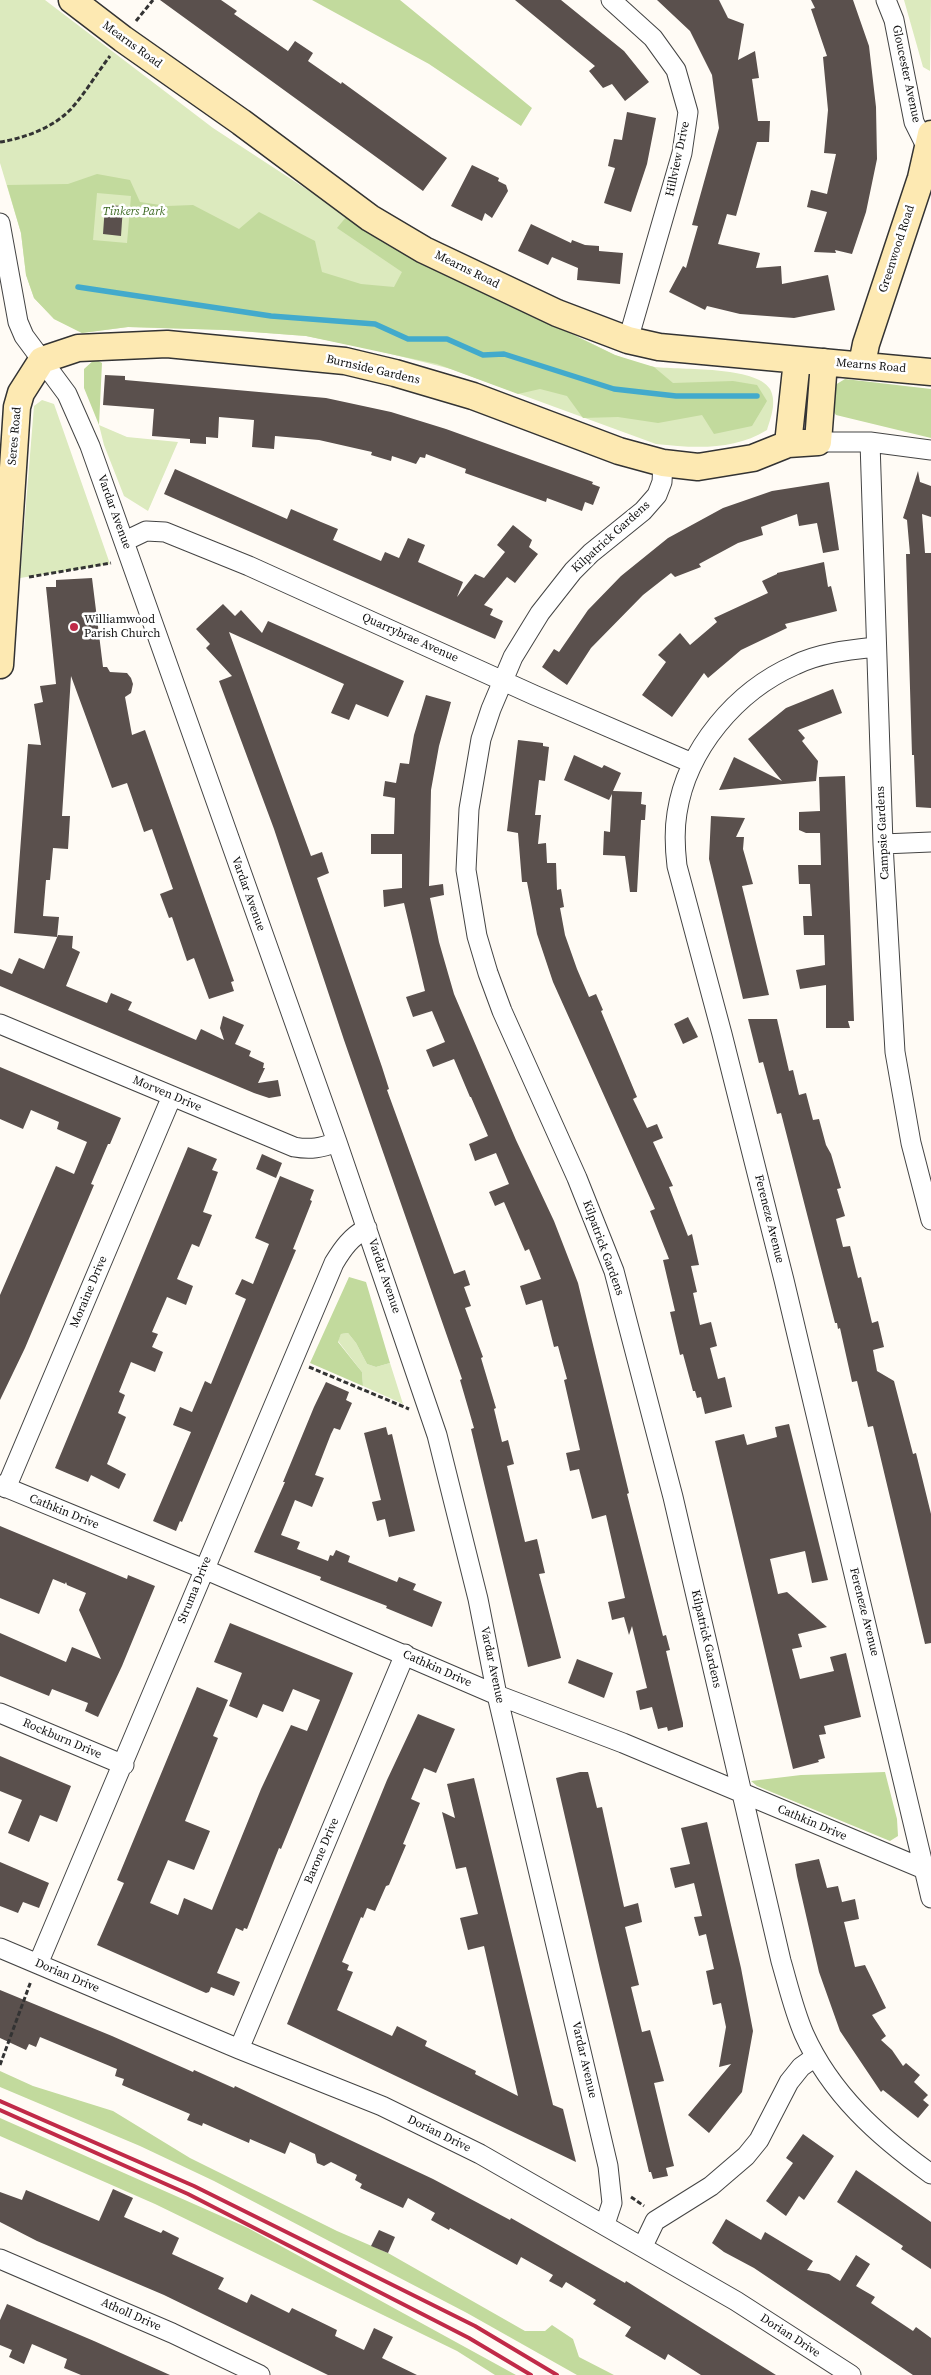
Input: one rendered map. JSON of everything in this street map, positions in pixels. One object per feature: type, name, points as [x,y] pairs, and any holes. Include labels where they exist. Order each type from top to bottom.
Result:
[{"type":"street","name":"Mearns Road","points":[[72,0],[123,40],[241,122],[370,218],[424,250],[557,313],[628,340],[659,347],[862,364],[931,372]]},
{"type":"street","name":"Hillview Drive","points":[[611,0],[654,38],[676,70],[688,112],[682,153],[628,340]]},
{"type":"street","name":"Gloucester Avenue","points":[[886,0],[894,20],[914,122],[929,141]]},
{"type":"street","name":"Greenwood Road","points":[[862,364],[866,344],[920,178],[929,141]]},
{"type":"street","points":[[0,223],[18,322],[24,336],[42,360]]},
{"type":"street","name":"Burnside Gardens","points":[[42,360],[78,348],[167,344],[345,361],[395,373],[472,396],[619,451],[663,463]]},
{"type":"street","name":"Vardar Avenue","points":[[42,360],[67,394],[78,418],[128,548],[199,757],[337,1142],[431,1416],[478,1599],[497,1696],[518,1777],[612,2187],[610,2212],[605,2224]]},
{"type":"street","name":"Seres Road","points":[[0,665],[17,407],[21,393],[42,360]]},
{"type":"street","points":[[788,444],[797,360]]},
{"type":"street","points":[[818,442],[824,362]]},
{"type":"street","points":[[663,463],[698,467],[753,458],[788,444],[818,442],[870,442],[931,450]]},
{"type":"street","name":"Campsie Gardens","points":[[870,442],[883,844],[895,1052],[911,1143],[931,1220]]},
{"type":"street","name":"Kilpatrick Gardens","points":[[663,463],[662,482],[656,495],[643,511],[592,552],[556,591],[523,639],[503,680],[481,739],[469,808],[466,870],[477,936],[502,1011],[578,1178],[614,1271],[656,1425],[780,1961],[803,2032],[815,2057],[847,2102],[869,2126],[931,2174]]},
{"type":"street","name":"Quarrybrae Avenue","points":[[128,548],[146,531],[166,532],[249,566],[692,763]]},
{"type":"street","name":"Fereneze Avenue","points":[[876,647],[826,655],[797,664],[773,676],[748,694],[729,712],[707,739],[692,763],[677,812],[675,841],[677,866],[755,1162],[928,1871],[931,1898]]},
{"type":"street","points":[[883,844],[931,842]]},
{"type":"street","name":"Morven Drive","points":[[0,1024],[294,1147],[307,1150],[319,1149],[337,1142]]},
{"type":"street","name":"Moraine Drive","points":[[3,1487],[172,1096]]},
{"type":"street","name":"Struma Drive","points":[[38,1964],[124,1765],[204,1568],[334,1263],[344,1246],[355,1234],[367,1228]]},
{"type":"street","name":"Cathkin Drive","points":[[3,1487],[204,1568],[405,1654],[497,1696],[623,1743],[928,1871]]},
{"type":"street","name":"Barone Drive","points":[[239,2049],[405,1654]]},
{"type":"street","name":"Rockburn Drive","points":[[0,1713],[124,1765]]},
{"type":"street","name":"Dorian Drive","points":[[0,1948],[239,2049],[382,2106],[480,2154],[605,2224],[736,2301],[851,2375]]},
{"type":"street","points":[[643,2246],[655,2221],[711,2186],[746,2156],[759,2140],[789,2082],[801,2067],[815,2057]]},
{"type":"street","name":"Atholl Drive","points":[[0,2259],[172,2333],[260,2375]]},
{"type":"path","points":[[0,142],[19,139],[38,131],[70,110],[123,40]]},
{"type":"path","points":[[5,577],[20,578],[110,564],[128,548]]},
{"type":"path","points":[[294,1360],[431,1416]]},
{"type":"path","points":[[0,2065],[38,1964]]},
{"type":"path","points":[[612,2187],[627,2194],[653,2212],[666,2213]]},
{"type":"green space","name":"Tinkers Park","points":[[0,0],[45,0],[213,128],[395,247],[625,359],[655,367],[717,370],[750,376],[762,382],[770,389],[773,399],[773,410],[767,430],[741,442],[727,445],[699,447],[656,444],[451,369],[371,349],[306,336],[226,330],[128,327],[82,333],[54,319],[34,298],[26,275],[21,233],[0,163]]},
{"type":"green space","points":[[312,0],[400,0],[532,108],[521,126],[429,64]]},
{"type":"green space","points":[[904,0],[931,0],[930,71],[923,67]]},
{"type":"green space","points":[[97,174],[130,180],[140,202],[167,206],[193,205],[239,229],[259,212],[315,241],[322,272],[361,284],[394,287],[402,272],[337,228],[347,216],[497,298],[615,355],[654,367],[673,383],[733,381],[757,385],[767,401],[752,426],[714,434],[702,415],[658,423],[618,417],[583,418],[567,396],[540,389],[518,394],[437,364],[306,336],[226,330],[128,327],[82,333],[54,319],[34,298],[26,275],[21,233],[7,185],[68,184]],"holes":[[[97,193],[131,196],[127,243],[93,240]]]},
{"type":"green space","points":[[95,359],[102,363],[99,425],[84,388],[84,369]]},
{"type":"green space","points":[[845,379],[931,389],[931,438],[836,415],[833,411],[835,385]]},
{"type":"green space","points":[[42,400],[54,404],[110,564],[20,578],[34,406]]},
{"type":"green space","points":[[99,425],[127,437],[178,442],[148,511],[124,496],[104,445]]},
{"type":"green space","points":[[349,1277],[366,1282],[390,1363],[376,1367],[367,1364],[356,1343],[348,1333],[341,1334],[338,1342],[362,1372],[363,1386],[310,1363]]},
{"type":"green space","points":[[348,1333],[356,1343],[367,1364],[376,1367],[390,1363],[403,1404],[363,1386],[362,1372],[338,1341],[341,1334]]},
{"type":"green space","points":[[885,1772],[897,1819],[898,1836],[890,1841],[757,1786],[751,1781],[801,1775]]},
{"type":"green space","points":[[0,2071],[33,2086],[113,2111],[190,2158],[337,2231],[388,2253],[525,2331],[545,2331],[552,2325],[573,2339],[579,2357],[614,2375],[577,2375],[467,2313],[214,2181],[140,2146],[0,2087]]},
{"type":"green space","points":[[0,2118],[248,2228],[516,2375],[495,2375],[457,2351],[155,2204],[0,2136]]},
{"type":"building","points":[[160,0],[221,0],[237,11],[234,14],[288,51],[295,41],[313,53],[308,61],[341,84],[342,82],[447,158],[423,191]]},
{"type":"building","points":[[515,0],[561,0],[624,51],[649,82],[625,101],[612,84],[603,88],[589,71],[595,66]]},
{"type":"building","points":[[657,0],[719,0],[728,18],[744,24],[738,60],[755,51],[759,78],[752,79],[758,121],[770,121],[769,142],[757,142],[736,216],[727,214],[718,244],[760,253],[756,268],[781,266],[782,284],[828,275],[835,310],[794,318],[740,314],[707,306],[705,310],[669,292],[683,266],[686,268],[698,226],[692,225],[719,128],[712,75],[690,31]]},
{"type":"building","points":[[811,0],[853,0],[869,46],[876,107],[877,159],[866,212],[852,254],[835,250],[836,253],[814,252],[827,212],[807,207],[811,190],[827,194],[836,154],[824,153],[828,110],[823,57],[827,56],[811,9],[815,8]]},
{"type":"building","points":[[627,112],[656,118],[647,164],[631,212],[604,203],[615,168],[608,166],[614,139],[622,140]]},
{"type":"building","points":[[472,165],[499,178],[498,181],[506,185],[508,191],[492,218],[485,213],[482,221],[451,206]]},
{"type":"building","points":[[105,205],[123,206],[121,236],[103,234]]},
{"type":"building","points":[[531,224],[571,243],[572,240],[585,245],[599,246],[599,251],[623,253],[620,284],[577,280],[578,268],[552,257],[548,265],[518,251]]},
{"type":"building","points":[[105,375],[125,376],[125,380],[326,398],[391,412],[446,429],[593,482],[592,484],[600,487],[593,505],[585,502],[582,511],[547,498],[546,502],[465,473],[466,469],[426,454],[425,458],[420,457],[416,464],[392,456],[391,461],[371,455],[372,452],[319,440],[275,436],[274,449],[252,447],[254,420],[219,417],[218,438],[206,437],[206,444],[190,443],[190,439],[152,436],[154,409],[103,405]]},
{"type":"building","points":[[175,469],[287,519],[291,509],[338,529],[333,540],[381,561],[385,552],[399,558],[408,538],[425,545],[418,562],[463,582],[457,597],[475,574],[484,578],[505,552],[497,545],[513,525],[532,540],[529,547],[538,554],[515,583],[507,577],[484,605],[493,609],[490,615],[503,621],[495,639],[164,494]]},
{"type":"building","points":[[918,471],[920,482],[931,486],[931,517],[922,514],[925,553],[931,553],[931,808],[916,807],[914,755],[912,755],[906,554],[910,554],[907,520],[903,518]]},
{"type":"building","points":[[829,482],[839,550],[823,553],[817,523],[799,526],[797,514],[761,527],[763,535],[738,543],[699,564],[701,567],[675,577],[671,573],[643,595],[591,648],[567,685],[542,667],[554,649],[559,652],[588,610],[621,576],[668,538],[723,508],[772,491]]},
{"type":"building","points":[[824,562],[828,587],[831,586],[837,611],[785,624],[787,628],[741,650],[708,678],[704,673],[672,717],[642,695],[666,662],[658,655],[680,633],[690,645],[717,622],[714,618],[768,593],[762,581],[777,573]]},
{"type":"building","points":[[92,578],[103,667],[107,667],[110,672],[127,673],[131,678],[133,684],[131,693],[125,697],[132,735],[145,730],[234,981],[231,982],[234,991],[209,999],[194,958],[187,961],[172,917],[169,918],[160,894],[173,889],[152,829],[144,832],[127,783],[112,788],[71,676],[62,816],[70,816],[68,849],[53,848],[50,880],[46,880],[43,916],[59,917],[57,937],[14,933],[28,744],[41,745],[34,704],[43,702],[40,686],[56,684],[46,587],[56,587],[56,580]]},
{"type":"building","points":[[223,604],[235,616],[241,610],[262,633],[268,621],[404,681],[388,717],[356,704],[349,720],[331,713],[344,684],[229,632],[311,856],[322,852],[329,873],[317,878],[382,1067],[389,1089],[387,1090],[454,1274],[465,1270],[470,1285],[464,1287],[471,1306],[465,1308],[483,1357],[481,1358],[496,1408],[494,1409],[502,1442],[508,1440],[514,1464],[507,1466],[525,1542],[537,1539],[545,1573],[539,1574],[561,1658],[528,1667],[471,1429],[474,1428],[460,1380],[462,1379],[344,1040],[274,829],[219,681],[232,676],[206,648],[210,644],[196,629]]},
{"type":"building","points":[[833,689],[842,713],[798,730],[805,738],[802,741],[818,761],[816,781],[719,790],[734,757],[782,781],[748,739],[786,708]]},
{"type":"building","points":[[426,695],[451,702],[439,746],[431,790],[429,886],[443,884],[444,895],[430,898],[439,942],[454,994],[516,1140],[554,1221],[578,1283],[629,1493],[627,1494],[663,1636],[666,1635],[670,1650],[666,1651],[683,1727],[668,1731],[667,1727],[658,1729],[652,1707],[640,1710],[636,1691],[647,1688],[632,1626],[629,1635],[624,1617],[612,1620],[608,1602],[625,1598],[606,1515],[592,1519],[579,1469],[570,1471],[566,1453],[580,1450],[564,1380],[567,1379],[558,1346],[554,1347],[542,1300],[526,1305],[520,1286],[541,1279],[529,1249],[525,1251],[504,1202],[495,1206],[489,1192],[509,1184],[496,1153],[475,1161],[469,1144],[488,1136],[454,1059],[433,1067],[426,1050],[445,1042],[432,1011],[413,1017],[406,997],[425,991],[404,903],[384,907],[383,890],[402,888],[402,854],[371,854],[371,834],[394,834],[395,798],[383,796],[385,781],[396,783],[400,763],[409,764],[414,735]]},
{"type":"building","points":[[518,740],[543,743],[543,746],[549,747],[545,781],[539,780],[535,815],[541,815],[538,844],[546,843],[547,863],[556,863],[557,890],[561,889],[564,907],[560,908],[565,935],[577,969],[589,997],[596,994],[603,1010],[601,1011],[637,1097],[633,1099],[647,1128],[657,1124],[663,1138],[653,1142],[673,1186],[669,1187],[688,1236],[692,1234],[699,1265],[691,1266],[697,1292],[693,1293],[700,1325],[711,1322],[717,1346],[710,1348],[718,1379],[725,1377],[732,1407],[705,1414],[701,1397],[697,1398],[695,1391],[693,1391],[683,1354],[680,1355],[670,1312],[675,1311],[663,1260],[669,1259],[650,1211],[655,1209],[553,982],[537,934],[527,882],[522,882],[518,833],[507,831]]},
{"type":"building","points":[[574,755],[602,768],[604,765],[621,773],[613,791],[642,792],[641,804],[646,805],[645,820],[641,820],[637,892],[630,892],[625,856],[603,855],[604,831],[610,832],[612,794],[609,800],[564,780]]},
{"type":"building","points":[[845,776],[854,1021],[848,1021],[850,1028],[826,1028],[826,985],[800,989],[796,970],[825,965],[824,935],[804,935],[803,916],[812,916],[810,884],[799,884],[798,865],[821,865],[820,833],[806,833],[799,830],[799,812],[820,811],[819,777]]},
{"type":"building","points":[[711,816],[745,818],[736,837],[744,837],[743,849],[753,884],[742,886],[769,995],[743,999],[709,859]]},
{"type":"building","points":[[58,935],[73,936],[72,948],[80,952],[66,986],[107,1003],[111,993],[132,1002],[128,1010],[196,1040],[201,1029],[224,1040],[220,1028],[223,1016],[244,1025],[235,1044],[251,1051],[249,1056],[264,1063],[263,1068],[265,1068],[258,1083],[278,1080],[281,1096],[269,1098],[254,1093],[0,986],[0,969],[12,974],[19,958],[44,969]]},
{"type":"building","points":[[688,1017],[698,1037],[683,1044],[674,1024]]},
{"type":"building","points":[[748,1019],[777,1019],[789,1071],[793,1070],[799,1095],[806,1093],[813,1120],[819,1119],[841,1188],[837,1189],[845,1216],[836,1219],[843,1247],[850,1246],[858,1278],[861,1277],[872,1323],[878,1321],[884,1347],[873,1350],[877,1371],[894,1381],[913,1454],[916,1453],[931,1514],[931,1643],[925,1644],[873,1426],[868,1427],[857,1381],[852,1382],[840,1328],[838,1329],[837,1323],[835,1323],[781,1113],[777,1114],[763,1062],[759,1063]]},
{"type":"building","points":[[0,1067],[121,1118],[91,1184],[94,1185],[25,1348],[0,1400],[0,1295],[56,1166],[74,1174],[87,1142],[57,1129],[59,1122],[31,1110],[23,1129],[0,1119]]},
{"type":"building","points":[[188,1147],[217,1159],[212,1170],[218,1172],[203,1212],[212,1215],[199,1247],[192,1244],[177,1279],[193,1286],[186,1305],[167,1297],[152,1332],[158,1334],[152,1347],[163,1352],[155,1372],[131,1362],[119,1392],[125,1395],[118,1413],[126,1417],[107,1464],[126,1474],[119,1489],[91,1475],[88,1482],[55,1468]]},
{"type":"building","points":[[262,1154],[282,1163],[276,1178],[256,1169]]},
{"type":"building","points":[[280,1176],[314,1190],[310,1200],[312,1201],[293,1249],[296,1250],[182,1522],[180,1521],[176,1531],[153,1521],[191,1432],[173,1425],[180,1407],[192,1412],[205,1381],[211,1384],[246,1299],[235,1294],[242,1279],[253,1284],[269,1244],[255,1238]]},
{"type":"building","points":[[326,1382],[349,1392],[346,1400],[352,1403],[340,1430],[334,1428],[315,1475],[324,1478],[312,1507],[295,1500],[281,1535],[300,1542],[297,1549],[328,1561],[330,1555],[333,1556],[336,1550],[350,1556],[348,1562],[397,1582],[399,1577],[416,1584],[413,1590],[442,1602],[432,1627],[386,1608],[387,1606],[320,1580],[321,1577],[254,1552]]},
{"type":"building","points":[[789,1424],[828,1580],[812,1583],[805,1551],[770,1559],[778,1594],[787,1592],[827,1627],[798,1634],[802,1647],[792,1649],[800,1679],[834,1671],[830,1657],[846,1653],[861,1717],[824,1726],[826,1734],[819,1735],[825,1758],[818,1760],[819,1762],[793,1769],[715,1441],[744,1434],[747,1445],[777,1437],[775,1427]]},
{"type":"building","points":[[386,1427],[388,1435],[392,1434],[415,1531],[389,1537],[385,1519],[377,1521],[372,1502],[381,1500],[364,1433]]},
{"type":"building","points":[[0,1526],[127,1579],[128,1575],[155,1586],[122,1666],[98,1717],[85,1711],[88,1703],[52,1689],[49,1696],[0,1676],[0,1633],[66,1662],[72,1647],[101,1659],[79,1610],[86,1593],[67,1585],[66,1582],[65,1584],[53,1579],[39,1614],[0,1598]]},
{"type":"building","points":[[230,1623],[353,1673],[247,1929],[244,1928],[243,1931],[236,1928],[217,1973],[240,1982],[234,1996],[211,1987],[209,1992],[206,1993],[97,1945],[124,1883],[117,1880],[197,1687],[228,1700],[213,1736],[218,1738],[185,1821],[210,1831],[194,1870],[168,1860],[150,1903],[178,1915],[184,1898],[212,1910],[261,1789],[291,1725],[307,1731],[320,1700],[293,1689],[283,1712],[263,1704],[257,1718],[229,1706],[242,1673],[214,1662]]},
{"type":"building","points":[[577,1659],[613,1673],[604,1698],[568,1683]]},
{"type":"building","points":[[418,1714],[455,1729],[436,1773],[424,1768],[411,1799],[420,1803],[403,1844],[406,1845],[389,1885],[386,1886],[375,1911],[367,1908],[363,1918],[361,1917],[342,1962],[349,1965],[347,1970],[353,1972],[337,2010],[392,2036],[397,2026],[427,2041],[425,2046],[476,2071],[475,2074],[518,2096],[484,1946],[468,1950],[460,1918],[478,1914],[466,1867],[456,1869],[442,1812],[455,1818],[447,1784],[474,1778],[553,2105],[563,2109],[576,2162],[287,2024],[387,1780]]},
{"type":"building","points":[[0,1756],[71,1786],[57,1822],[40,1815],[29,1842],[8,1833],[22,1800],[0,1791]]},
{"type":"building","points":[[588,1772],[597,1808],[602,1807],[624,1907],[638,1903],[642,1922],[625,1927],[639,1985],[631,1987],[642,2032],[650,2030],[664,2081],[654,2083],[674,2166],[666,2168],[668,2176],[653,2179],[651,2172],[649,2172],[556,1778]]},
{"type":"building","points":[[707,1822],[741,1968],[753,2031],[742,2092],[709,2133],[688,2115],[731,2064],[719,2067],[726,2027],[721,2003],[713,2005],[706,1971],[714,1969],[706,1934],[699,1936],[694,1917],[702,1916],[694,1883],[675,1888],[670,1868],[690,1864],[681,1828]]},
{"type":"building","points":[[819,1859],[827,1888],[838,1886],[842,1902],[855,1899],[859,1919],[844,1922],[855,1967],[865,1965],[886,2008],[872,2015],[886,2036],[881,2040],[892,2050],[903,2066],[906,2063],[920,2075],[914,2082],[928,2095],[923,2100],[929,2105],[918,2118],[883,2090],[881,2092],[840,2031],[819,1972],[795,1864]]},
{"type":"building","points":[[0,1862],[49,1883],[39,1908],[23,1902],[18,1913],[0,1906]]},
{"type":"building","points":[[0,1990],[193,2072],[194,2070],[234,2088],[235,2086],[433,2179],[510,2220],[511,2218],[625,2283],[626,2281],[776,2375],[701,2375],[668,2354],[665,2360],[625,2336],[631,2327],[593,2304],[596,2300],[566,2282],[562,2288],[549,2281],[553,2275],[521,2257],[517,2265],[450,2228],[449,2230],[431,2220],[435,2213],[408,2198],[403,2208],[360,2188],[362,2184],[355,2180],[357,2175],[331,2162],[324,2166],[317,2163],[315,2154],[290,2142],[285,2154],[250,2139],[249,2143],[203,2123],[202,2126],[187,2120],[190,2114],[122,2085],[124,2079],[115,2076],[117,2069],[40,2037],[36,2047],[29,2044],[26,2050],[0,2038]]},
{"type":"building","points":[[803,2134],[834,2156],[804,2200],[799,2196],[786,2216],[766,2201],[793,2163],[786,2158]]},
{"type":"building","points":[[856,2170],[931,2222],[931,2269],[901,2249],[903,2246],[837,2202]]},
{"type":"building","points":[[113,2189],[133,2198],[124,2217],[161,2233],[163,2230],[179,2238],[172,2254],[224,2278],[218,2289],[247,2303],[251,2294],[289,2313],[292,2308],[337,2330],[335,2336],[364,2350],[374,2328],[393,2337],[382,2358],[417,2375],[328,2375],[164,2295],[37,2241],[0,2222],[0,2192],[22,2200],[26,2190],[99,2221]]},
{"type":"building","points":[[726,2219],[761,2240],[765,2232],[813,2261],[807,2270],[829,2274],[840,2281],[856,2255],[870,2264],[856,2286],[875,2297],[871,2303],[913,2331],[916,2327],[931,2338],[931,2375],[913,2375],[754,2268],[724,2252],[712,2243]]},
{"type":"building","points":[[379,2230],[395,2237],[388,2253],[371,2246]]},
{"type":"building","points":[[7,2304],[170,2375],[81,2375],[64,2368],[67,2359],[32,2344],[24,2364],[9,2357],[12,2350],[0,2345],[0,2320]]},
{"type":"waterway","points":[[78,287],[271,316],[375,324],[408,339],[447,339],[483,355],[504,354],[614,389],[676,396],[757,396]]},
{"type":"railway","points":[[0,2101],[194,2186],[475,2326],[557,2375]]},
{"type":"railway","points":[[0,2110],[188,2194],[469,2338],[531,2375]]},
{"type":"place","name":"Williamwood Parish Church","points":[[74,627]]}]
